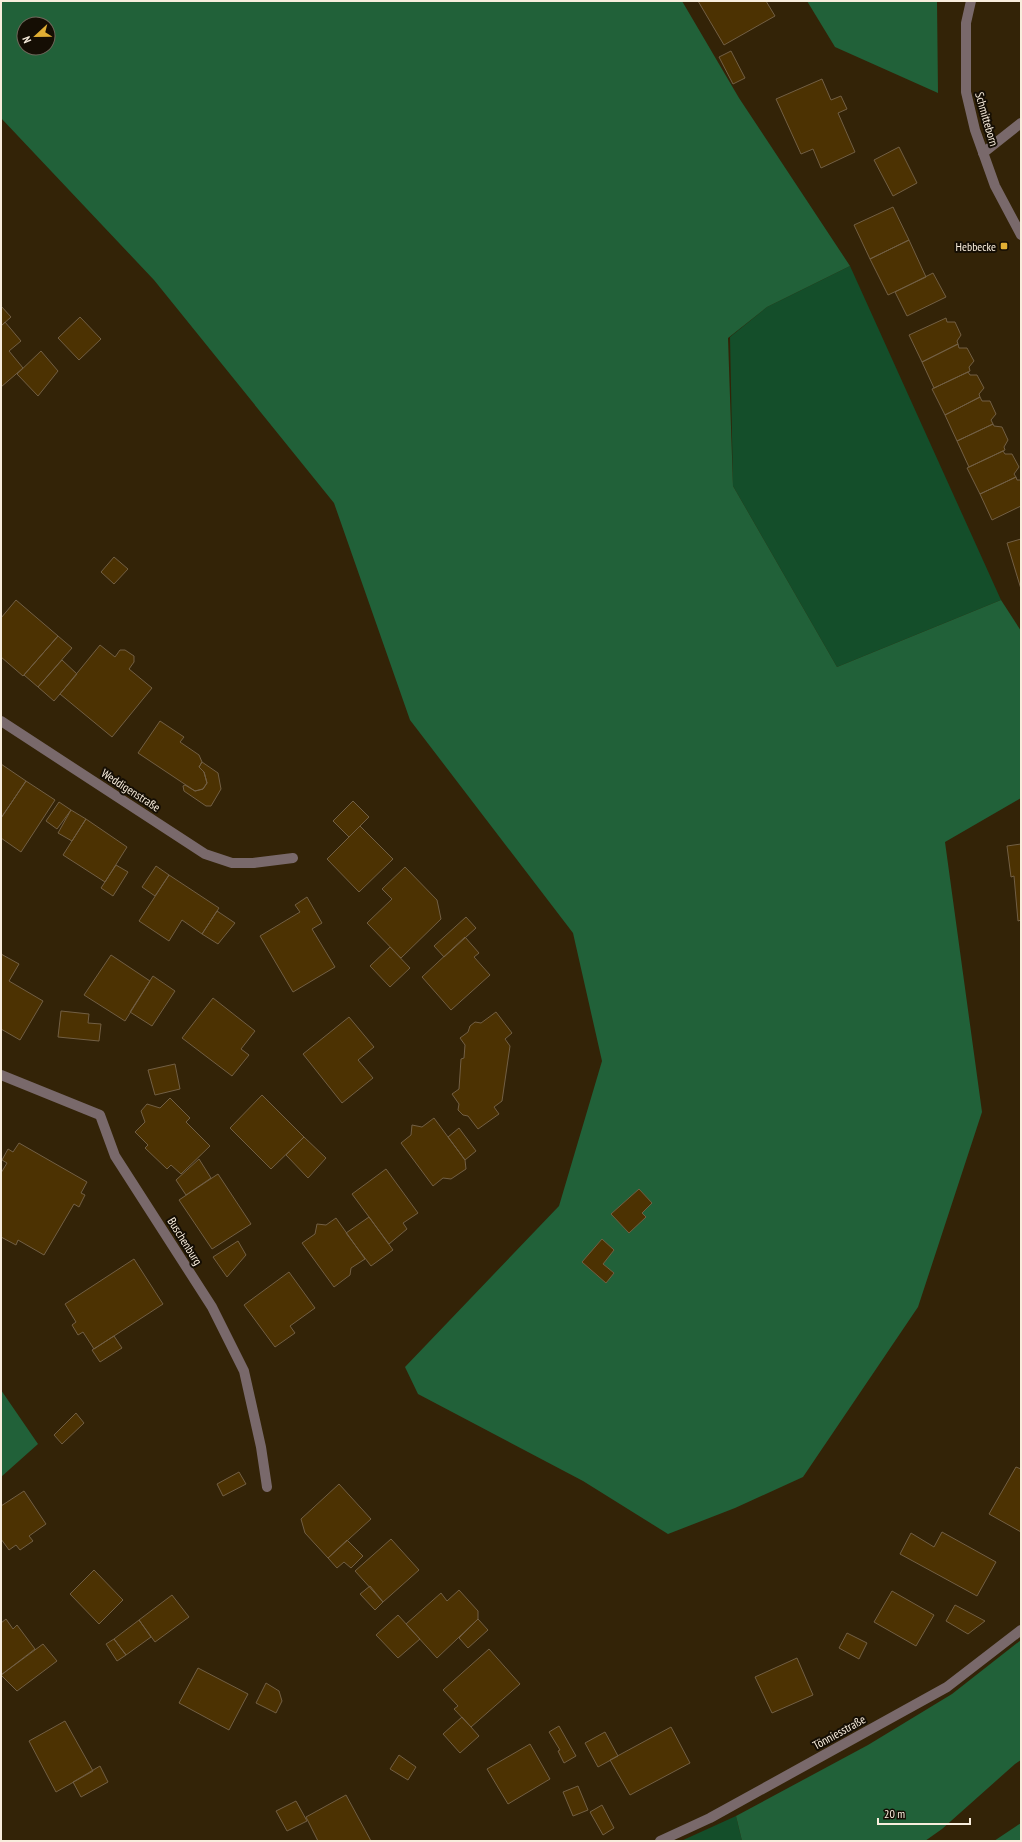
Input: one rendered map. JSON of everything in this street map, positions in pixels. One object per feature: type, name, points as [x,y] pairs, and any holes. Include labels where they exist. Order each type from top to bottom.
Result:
[{"type":"street","name":"Schmitteborn","points":[[971,1],[966,23],[966,92],[975,130],[995,186],[1021,235]]},
{"type":"street","points":[[983,153],[1021,123]]},
{"type":"street","name":"Weddigenstraße","points":[[1,721],[205,854],[232,864],[293,858]]},
{"type":"street","name":"Buschenburg","points":[[1,1075],[100,1115],[115,1156],[212,1307],[244,1371],[267,1487]]},
{"type":"street","name":"Tönniesstraße","points":[[660,1841],[710,1818],[947,1687],[1021,1630]]},
{"type":"green space","points":[[1,1],[682,1],[739,98],[850,266],[767,307],[728,338],[733,486],[837,667],[1001,600],[1021,631],[1021,798],[945,842],[982,1112],[918,1307],[803,1477],[735,1508],[668,1534],[583,1481],[418,1394],[405,1367],[559,1206],[602,1061],[573,933],[410,720],[334,503],[154,280],[1,118]]},
{"type":"green space","points":[[807,1],[937,1],[938,93],[835,47]]},
{"type":"green space","points":[[850,266],[1001,600],[837,667],[733,486],[730,337],[767,307]]},
{"type":"green space","points":[[1,1390],[38,1444],[1,1477]]},
{"type":"green space","points":[[1021,1640],[1021,1760],[942,1829],[925,1841],[742,1841],[736,1816],[868,1745],[952,1694]]},
{"type":"green space","points":[[736,1816],[742,1841],[681,1841]]},
{"type":"green space","points":[[1021,1823],[1021,1841],[994,1841]]},
{"type":"building","points":[[698,1],[766,1],[775,16],[724,45]]},
{"type":"building","points":[[731,51],[745,78],[733,84],[719,57]]},
{"type":"building","points":[[822,79],[831,100],[841,96],[847,109],[838,113],[855,152],[821,168],[813,149],[801,154],[776,99]]},
{"type":"building","points":[[899,147],[917,183],[893,196],[874,160]]},
{"type":"building","points":[[893,207],[909,240],[870,259],[854,225]]},
{"type":"building","points":[[909,240],[926,277],[888,295],[870,259]]},
{"type":"building","points":[[933,273],[946,297],[907,316],[895,292]]},
{"type":"building","points":[[1,306],[11,317],[1,326]]},
{"type":"building","points":[[80,317],[101,339],[79,360],[58,338]]},
{"type":"building","points":[[946,318],[947,322],[955,322],[961,335],[957,341],[958,344],[922,362],[909,335]]},
{"type":"building","points":[[5,322],[21,341],[9,351],[23,368],[1,387],[1,326]]},
{"type":"building","points":[[958,344],[959,348],[967,348],[974,361],[969,367],[970,371],[934,388],[922,362]]},
{"type":"building","points":[[41,351],[58,371],[38,396],[17,374]]},
{"type":"building","points":[[968,372],[970,375],[977,375],[984,388],[979,394],[980,397],[945,415],[932,389]]},
{"type":"building","points":[[980,397],[982,401],[990,401],[996,414],[991,420],[993,424],[957,441],[945,415]]},
{"type":"building","points":[[993,424],[994,426],[1002,427],[1008,440],[1004,447],[1005,450],[969,467],[957,441]]},
{"type":"building","points":[[1003,451],[1005,454],[1012,454],[1019,467],[1014,474],[1016,477],[980,494],[967,468]]},
{"type":"building","points":[[1016,477],[1017,480],[1021,480],[1021,506],[992,520],[980,494]]},
{"type":"building","points":[[1021,539],[1021,589],[1007,543]]},
{"type":"building","points":[[114,557],[128,569],[114,584],[101,572]]},
{"type":"building","points":[[16,600],[58,636],[23,676],[1,657],[1,618]]},
{"type":"building","points":[[58,636],[72,648],[38,687],[24,675]]},
{"type":"building","points":[[100,645],[115,657],[120,650],[125,650],[134,656],[134,662],[129,669],[152,688],[112,737],[60,694]]},
{"type":"building","points":[[62,660],[77,674],[54,701],[38,687]]},
{"type":"building","points":[[160,721],[184,737],[180,742],[199,755],[202,762],[199,767],[204,772],[207,783],[203,789],[195,791],[138,753]]},
{"type":"building","points":[[202,762],[218,773],[221,789],[211,806],[206,806],[184,791],[183,786],[185,785],[195,791],[203,789],[207,783],[204,772],[199,767]]},
{"type":"building","points":[[1,764],[26,781],[1,818]]},
{"type":"building","points":[[26,781],[55,800],[21,852],[1,838],[1,818]]},
{"type":"building","points":[[353,801],[369,817],[349,837],[333,821]]},
{"type":"building","points":[[59,802],[71,810],[57,829],[46,821]]},
{"type":"building","points":[[71,810],[86,819],[72,841],[58,833]]},
{"type":"building","points":[[86,819],[127,847],[105,882],[63,855]]},
{"type":"building","points":[[360,826],[393,859],[359,892],[327,859]]},
{"type":"building","points":[[1021,844],[1021,920],[1018,921],[1014,876],[1011,877],[1007,846]]},
{"type":"building","points":[[116,865],[128,872],[113,896],[101,888]]},
{"type":"building","points":[[156,866],[169,875],[155,896],[142,887]]},
{"type":"building","points":[[405,867],[437,900],[441,919],[401,958],[367,923],[392,899],[382,889]]},
{"type":"building","points":[[169,875],[219,908],[202,934],[182,920],[169,941],[139,921]]},
{"type":"building","points":[[307,897],[322,923],[312,929],[335,967],[293,992],[260,936],[300,912],[295,905]]},
{"type":"building","points":[[217,911],[235,923],[218,944],[202,934]]},
{"type":"building","points":[[466,917],[476,928],[444,957],[434,946]]},
{"type":"building","points":[[465,937],[479,953],[474,957],[490,975],[451,1010],[422,977]]},
{"type":"building","points":[[390,947],[410,968],[390,987],[370,966]]},
{"type":"building","points":[[1,954],[19,964],[9,981],[43,1001],[20,1040],[1,1029]]},
{"type":"building","points":[[111,955],[150,981],[125,1021],[84,995]]},
{"type":"building","points":[[153,976],[175,991],[152,1026],[130,1012]]},
{"type":"building","points":[[213,998],[255,1031],[241,1049],[249,1055],[232,1076],[182,1038]]},
{"type":"building","points":[[61,1011],[89,1014],[88,1023],[101,1024],[99,1041],[58,1037]]},
{"type":"building","points":[[496,1012],[512,1033],[505,1039],[510,1046],[502,1101],[494,1107],[499,1114],[478,1129],[468,1116],[463,1115],[458,1110],[459,1104],[452,1094],[459,1089],[461,1059],[464,1058],[465,1045],[460,1038],[468,1032],[470,1026],[475,1022],[481,1023]]},
{"type":"building","points":[[349,1017],[374,1047],[358,1060],[373,1078],[342,1103],[303,1054]]},
{"type":"building","points":[[175,1064],[180,1089],[155,1095],[148,1070]]},
{"type":"building","points":[[262,1095],[304,1137],[271,1169],[230,1128]]},
{"type":"building","points":[[170,1098],[190,1118],[186,1122],[210,1146],[181,1174],[171,1165],[167,1169],[145,1148],[148,1145],[135,1132],[145,1122],[141,1111],[147,1104],[160,1108]]},
{"type":"building","points":[[434,1118],[465,1160],[466,1169],[451,1179],[443,1178],[433,1186],[401,1143],[411,1135],[412,1125],[422,1127]]},
{"type":"building","points":[[459,1128],[476,1151],[465,1160],[448,1137]]},
{"type":"building","points":[[304,1137],[326,1158],[308,1178],[286,1155]]},
{"type":"building","points":[[19,1143],[87,1182],[81,1193],[85,1195],[79,1207],[74,1204],[44,1255],[18,1240],[16,1245],[1,1237],[1,1173],[7,1163],[2,1160],[8,1149],[13,1152]]},
{"type":"building","points":[[199,1159],[211,1178],[186,1195],[176,1180]]},
{"type":"building","points":[[386,1169],[418,1213],[403,1223],[407,1229],[389,1244],[352,1194]]},
{"type":"building","points":[[218,1174],[251,1224],[212,1249],[179,1200]]},
{"type":"building","points":[[639,1189],[652,1203],[642,1213],[646,1217],[629,1233],[611,1214]]},
{"type":"building","points":[[369,1217],[393,1250],[371,1266],[346,1233]]},
{"type":"building","points":[[336,1218],[365,1259],[351,1268],[350,1275],[334,1287],[302,1243],[315,1234],[317,1224],[326,1225]]},
{"type":"building","points":[[602,1239],[614,1250],[603,1264],[614,1273],[606,1283],[582,1262]]},
{"type":"building","points":[[238,1241],[246,1255],[227,1277],[213,1257]]},
{"type":"building","points":[[134,1259],[163,1304],[94,1349],[83,1332],[78,1335],[72,1325],[76,1322],[65,1304]]},
{"type":"building","points":[[289,1272],[315,1308],[290,1326],[295,1333],[275,1347],[244,1305]]},
{"type":"building","points":[[114,1336],[122,1348],[100,1362],[92,1350]]},
{"type":"building","points":[[76,1413],[84,1423],[62,1444],[54,1435]]},
{"type":"building","points":[[1016,1467],[1021,1469],[1021,1532],[989,1514]]},
{"type":"building","points":[[239,1472],[246,1484],[223,1496],[217,1484]]},
{"type":"building","points":[[339,1484],[371,1519],[328,1558],[305,1533],[301,1519]]},
{"type":"building","points":[[24,1491],[46,1524],[29,1536],[33,1541],[20,1550],[16,1545],[9,1550],[1,1539],[1,1506]]},
{"type":"building","points":[[942,1532],[996,1562],[977,1596],[900,1554],[911,1533],[934,1547]]},
{"type":"building","points":[[391,1539],[419,1570],[383,1602],[355,1571]]},
{"type":"building","points":[[347,1540],[363,1556],[351,1568],[344,1562],[337,1568],[328,1558]]},
{"type":"building","points":[[94,1570],[123,1600],[99,1624],[70,1594]]},
{"type":"building","points":[[370,1586],[383,1602],[375,1610],[360,1594]]},
{"type":"building","points":[[459,1590],[478,1611],[478,1619],[437,1658],[406,1624],[441,1593],[447,1601]]},
{"type":"building","points":[[892,1591],[934,1615],[916,1646],[874,1622]]},
{"type":"building","points":[[172,1595],[189,1617],[155,1642],[139,1620]]},
{"type":"building","points":[[955,1605],[985,1621],[968,1634],[946,1621]]},
{"type":"building","points":[[398,1615],[420,1639],[398,1658],[376,1635]]},
{"type":"building","points":[[6,1619],[13,1629],[17,1625],[35,1649],[1,1675],[1,1623]]},
{"type":"building","points":[[478,1619],[488,1630],[468,1648],[459,1638]]},
{"type":"building","points":[[139,1620],[151,1637],[126,1655],[114,1639]]},
{"type":"building","points":[[847,1633],[867,1643],[859,1659],[839,1648]]},
{"type":"building","points":[[114,1639],[126,1655],[117,1661],[106,1644]]},
{"type":"building","points":[[43,1644],[57,1661],[17,1691],[1,1675]]},
{"type":"building","points":[[489,1649],[520,1684],[471,1727],[454,1709],[458,1706],[443,1690]]},
{"type":"building","points":[[797,1658],[813,1695],[772,1713],[755,1677]]},
{"type":"building","points":[[198,1668],[248,1694],[229,1730],[179,1703]]},
{"type":"building","points":[[266,1683],[279,1691],[282,1701],[276,1713],[256,1703]]},
{"type":"building","points":[[462,1717],[479,1736],[460,1753],[443,1734]]},
{"type":"building","points":[[65,1721],[93,1771],[56,1792],[29,1741]]},
{"type":"building","points":[[559,1726],[576,1756],[564,1763],[558,1751],[560,1750],[549,1732]]},
{"type":"building","points":[[671,1727],[690,1763],[630,1795],[610,1760]]},
{"type":"building","points":[[605,1732],[618,1756],[598,1767],[585,1743]]},
{"type":"building","points":[[530,1744],[550,1779],[508,1804],[487,1769]]},
{"type":"building","points":[[399,1755],[416,1767],[408,1780],[390,1769]]},
{"type":"building","points":[[100,1766],[108,1782],[81,1797],[73,1782]]},
{"type":"building","points":[[578,1786],[588,1810],[573,1816],[563,1792]]},
{"type":"building","points":[[346,1795],[371,1841],[318,1841],[306,1817]]},
{"type":"building","points":[[296,1801],[307,1821],[287,1831],[276,1811]]},
{"type":"building","points":[[602,1805],[614,1828],[603,1835],[590,1812]]},
{"type":"place","name":"Hebbecke","points":[[1004,246]]}]
